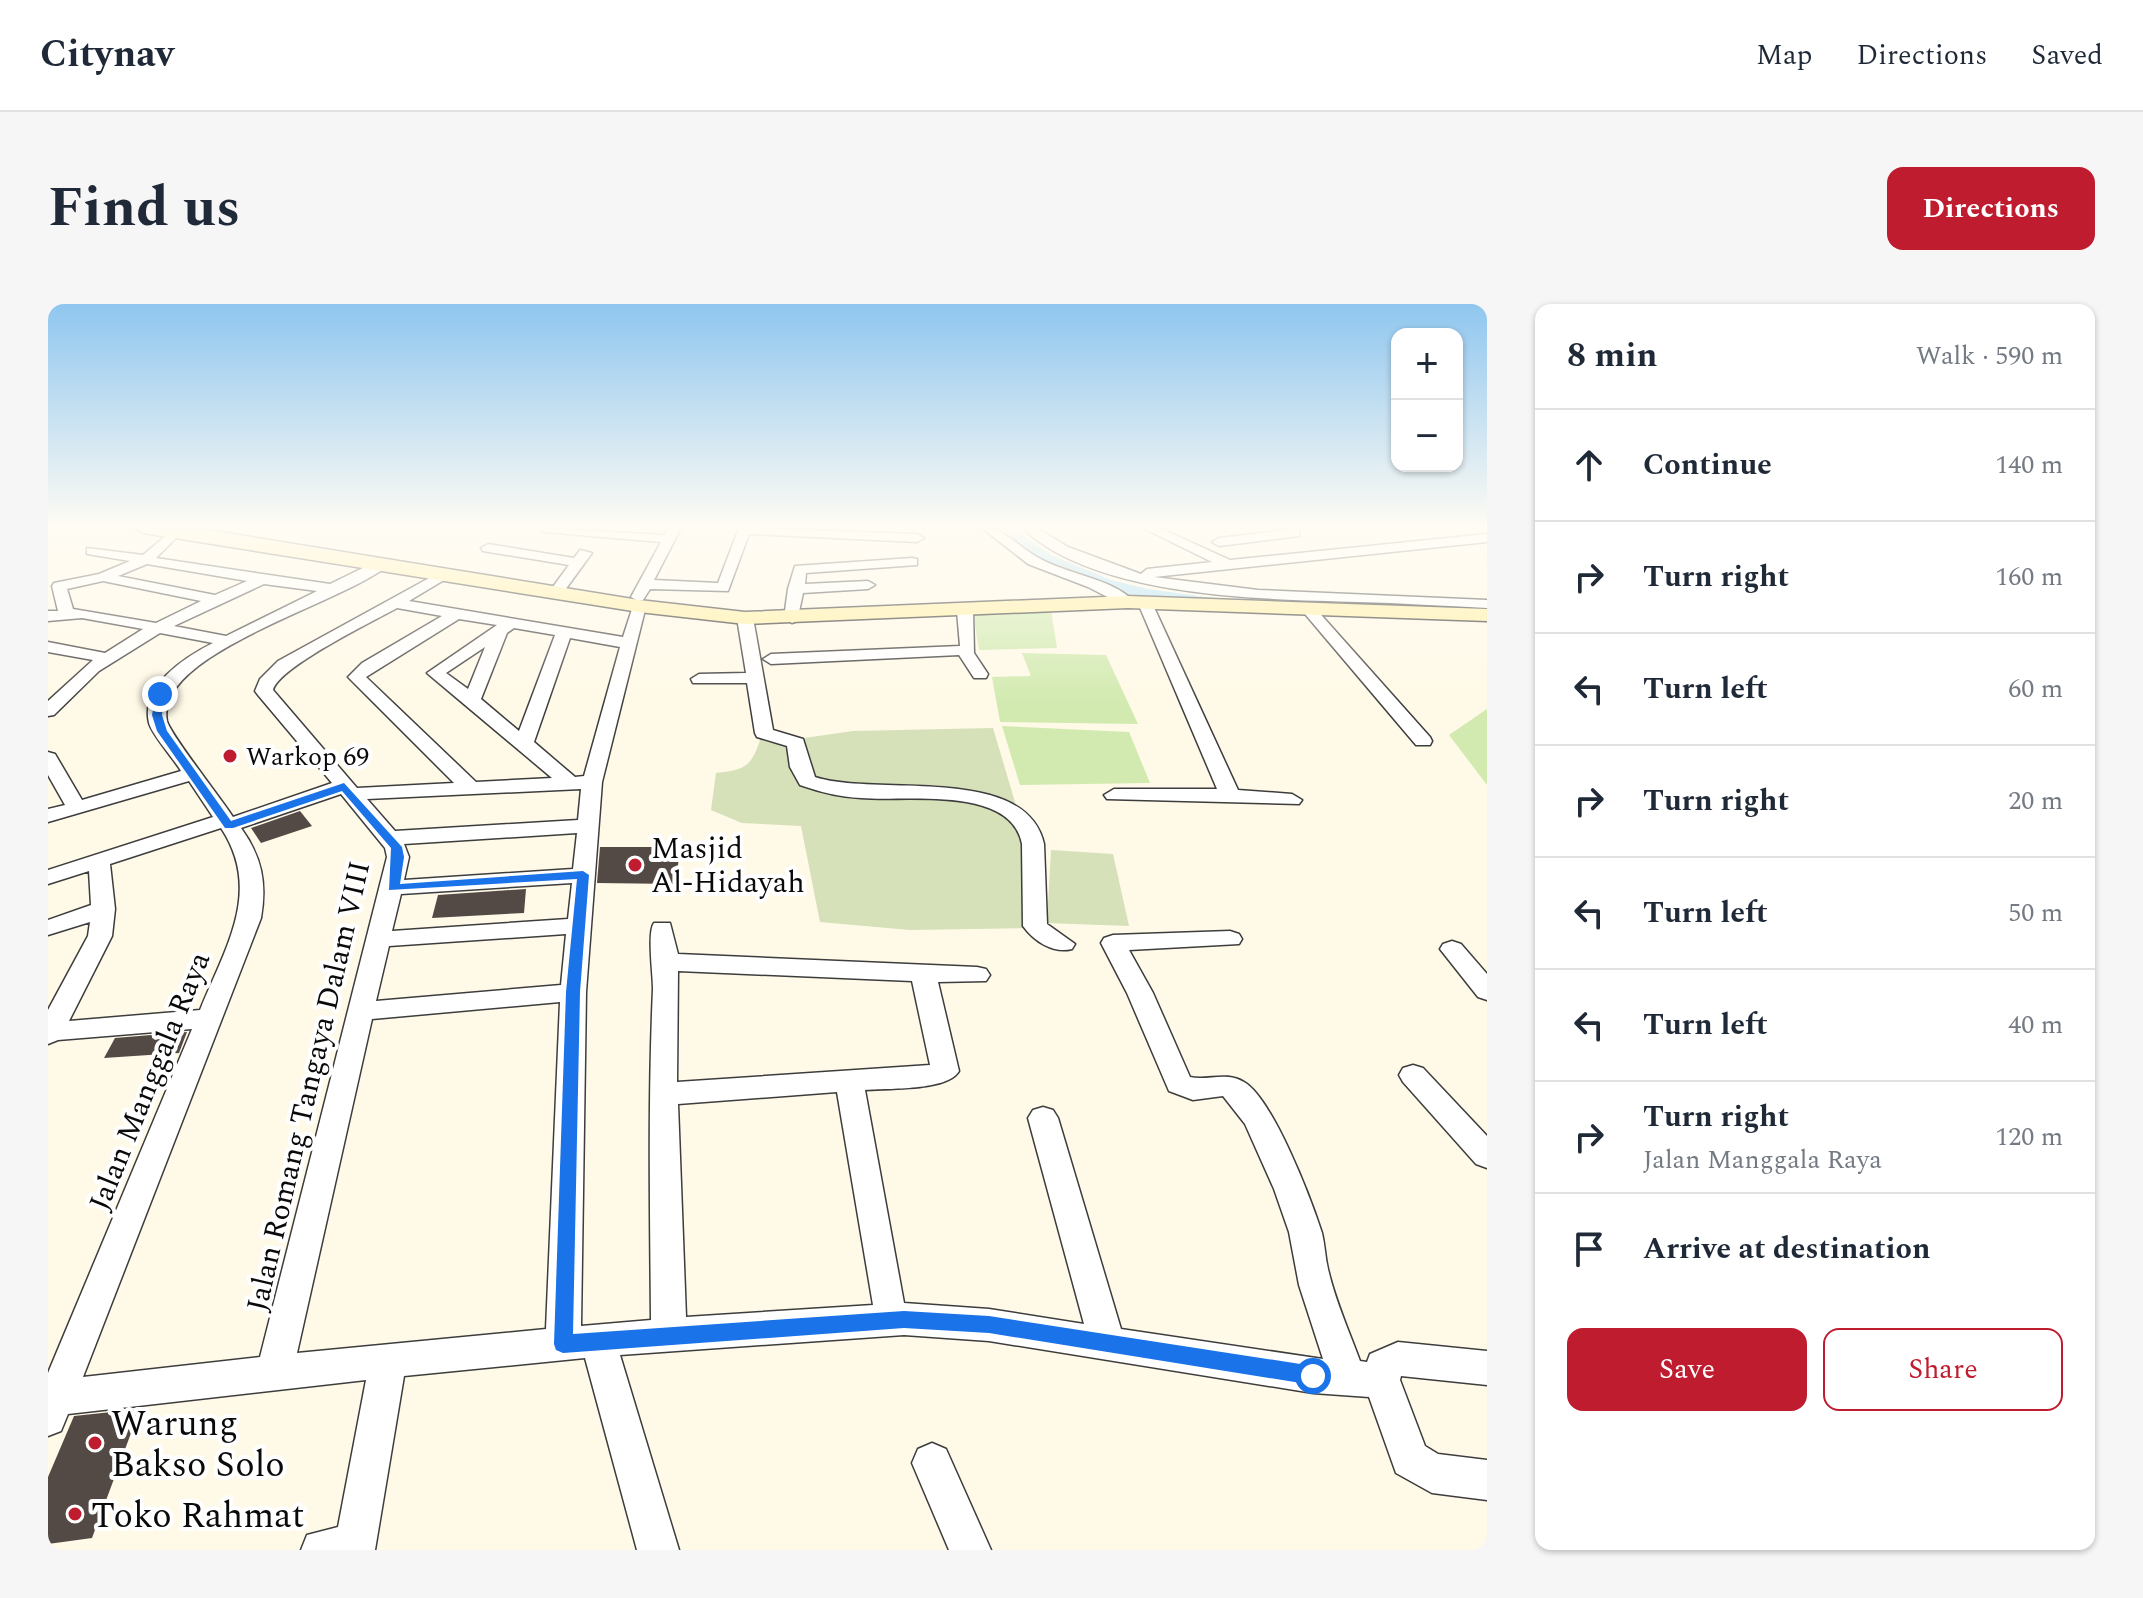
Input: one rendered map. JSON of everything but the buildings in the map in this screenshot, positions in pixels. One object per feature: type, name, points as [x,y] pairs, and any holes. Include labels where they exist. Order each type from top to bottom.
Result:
[{"type":"street","points":[[149,586],[218,600]]},
{"type":"street","points":[[48,711],[77,678],[107,658],[247,586]]},
{"type":"street","points":[[312,586],[332,589]]},
{"type":"street","name":"Jalan Manggala Raya","points":[[52,1408],[210,1018],[249,918],[253,896],[251,864],[227,822],[158,723],[160,694],[189,664],[227,641],[338,586]]},
{"type":"street","points":[[394,603],[425,586]]},
{"type":"street","points":[[526,586],[636,606],[745,618],[1136,602],[1310,611],[1486,613]]},
{"type":"street","points":[[557,591],[561,586]]},
{"type":"street","points":[[644,586],[580,782],[589,826],[573,992],[580,1343],[658,1550]]},
{"type":"street","points":[[687,586],[724,586]]},
{"type":"street","points":[[792,618],[795,589],[847,586]]},
{"type":"street","points":[[1098,586],[1136,602],[1230,795]]},
{"type":"street","points":[[1174,586],[1486,613]]},
{"type":"street","points":[[53,587],[66,612]]},
{"type":"street","points":[[394,603],[505,627],[627,643]]},
{"type":"street","name":"Jalan Romang Tangaya Dalam VIII","points":[[274,1372],[398,857],[396,847],[389,838],[264,691],[266,683],[284,665],[394,603]]},
{"type":"street","points":[[771,659],[964,651],[970,646],[965,611]]},
{"type":"street","points":[[1310,611],[1423,741]]},
{"type":"street","points":[[48,616],[66,612],[227,641]]},
{"type":"street","points":[[456,614],[356,677],[471,788]]},
{"type":"street","points":[[745,618],[764,734],[796,743],[800,767],[810,783],[850,793],[995,800],[1014,808],[1031,831],[1035,926],[1049,938],[1063,944]]},
{"type":"street","points":[[472,700],[505,627]]},
{"type":"street","points":[[505,627],[435,673],[437,678],[472,700],[524,743],[580,782]]},
{"type":"street","points":[[524,743],[564,633]]},
{"type":"street","points":[[48,647],[107,658]]},
{"type":"street","points":[[964,651],[980,674]]},
{"type":"street","points":[[699,679],[754,678]]},
{"type":"street","points":[[49,762],[77,808]]},
{"type":"street","points":[[48,816],[192,774]]},
{"type":"street","points":[[48,877],[227,822],[347,790],[580,782]]},
{"type":"street","points":[[1114,795],[1230,795],[1292,800]]},
{"type":"street","points":[[389,838],[589,826]]},
{"type":"street","points":[[49,1033],[100,936],[103,909],[99,860]]},
{"type":"street","points":[[393,888],[583,875]]},
{"type":"street","points":[[48,928],[103,909]]},
{"type":"street","points":[[379,939],[578,926]]},
{"type":"street","points":[[662,928],[666,962],[663,1094],[669,1334]]},
{"type":"street","points":[[1230,939],[1113,943],[1140,993],[1179,1084],[1191,1090],[1223,1085],[1232,1087],[1251,1107],[1298,1210],[1310,1249],[1311,1269],[1365,1379],[1410,1459],[1432,1473],[1487,1480]]},
{"type":"street","points":[[1452,949],[1487,991]]},
{"type":"street","points":[[666,962],[977,975]]},
{"type":"street","points":[[663,1094],[939,1074],[945,1071],[923,973]]},
{"type":"street","points":[[361,1011],[573,992]]},
{"type":"street","points":[[49,1033],[210,1018]]},
{"type":"street","points":[[1413,1075],[1487,1156]]},
{"type":"street","points":[[849,1081],[888,1301]]},
{"type":"street","points":[[1043,1118],[1107,1343]]},
{"type":"street","points":[[52,1408],[274,1372],[669,1334],[904,1319],[989,1325],[1313,1376],[1365,1379],[1398,1359],[1487,1368]]},
{"type":"street","points":[[344,1549],[388,1361]]},
{"type":"street","points":[[932,1463],[970,1550]]},
{"type":"green space","points":[[1051,610],[1057,648],[979,650],[973,613]]},
{"type":"green space","points":[[1022,653],[1106,655],[1138,724],[1000,722],[992,677],[1031,676]]},
{"type":"green space","points":[[1487,709],[1487,785],[1449,735]]},
{"type":"green space","points":[[1002,726],[1129,732],[1150,783],[1020,785]]},
{"type":"green space","points":[[993,728],[1025,836],[1034,928],[910,930],[820,922],[801,826],[742,823],[711,810],[716,773],[746,765],[761,737],[804,738],[853,731]]},
{"type":"green space","points":[[1051,850],[1113,854],[1129,926],[1047,923]]},
{"type":"waterway","points":[[1119,586],[1213,602]]},
{"type":"place","name":"Warkop 69","points":[[230,756]]},
{"type":"place","name":"Masjid Al-Hidayah","points":[[635,865]]},
{"type":"place","name":"Warung Bakso Solo","points":[[95,1443]]},
{"type":"place","name":"Toko Rahmat","points":[[75,1514]]},
{"type":"route","points":[[160,694],[157,715],[162,731],[229,825],[344,786],[396,847],[398,857],[393,888],[583,875],[573,992],[563,1344],[904,1319],[989,1325],[1313,1376]]}]
